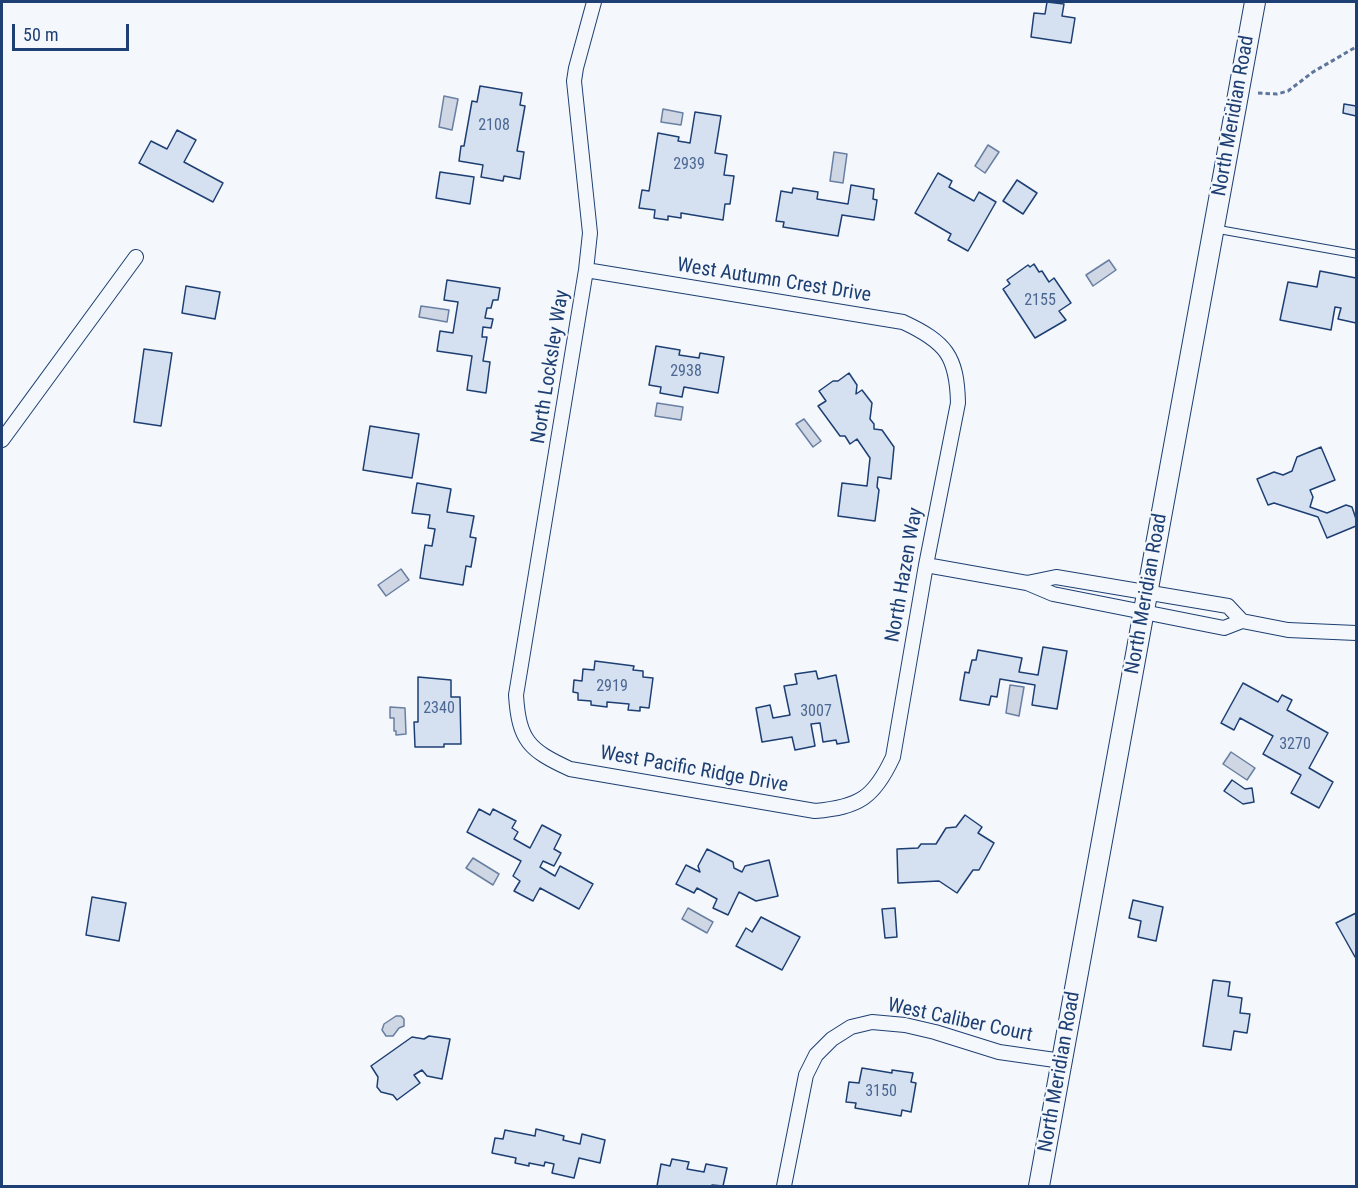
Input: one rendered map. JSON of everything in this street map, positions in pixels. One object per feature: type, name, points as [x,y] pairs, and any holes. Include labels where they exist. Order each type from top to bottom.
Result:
[{"type":"street","name":"North Locksley Way","points":[[525,738],[517,716],[516,695],[586,270],[590,233],[574,81],[594,2]]},
{"type":"street","name":"North Meridian Road","points":[[1039,1186],[1255,2]]},
{"type":"street","points":[[2,440],[136,257]]},
{"type":"street","name":"West Autumn Crest Drive","points":[[586,270],[903,322],[927,333],[947,352]]},
{"type":"street","name":"North Hazen Way","points":[[864,799],[883,779],[893,757],[926,565],[958,403],[957,378],[947,352]]},
{"type":"street","points":[[926,565],[1027,583],[1053,594],[1224,628],[1242,621],[1288,630],[1356,633]]},
{"type":"street","points":[[1027,583],[1056,577],[1228,606],[1242,621]]},
{"type":"street","name":"West Pacific Ridge Drive","points":[[525,738],[542,756],[577,770],[815,811],[840,809],[864,799]]},
{"type":"street","name":"West Caliber Court","points":[[784,1186],[806,1075],[816,1055],[832,1039],[851,1027],[872,1022],[905,1025],[999,1052],[1062,1061]]},
{"type":"lane","points":[[1213,229],[1356,254]]},
{"type":"path","points":[[1258,93],[1288,92],[1313,72],[1356,47]]},
{"type":"shaded area","points":[[444,96],[458,99],[452,130],[439,127]]},
{"type":"shaded area","points":[[663,109],[683,113],[681,125],[661,122]]},
{"type":"shaded area","points":[[988,145],[999,152],[985,173],[975,166]]},
{"type":"shaded area","points":[[834,152],[847,154],[843,183],[830,181]]},
{"type":"shaded area","points":[[1109,260],[1116,270],[1093,286],[1086,275]]},
{"type":"shaded area","points":[[421,306],[449,310],[447,322],[419,317]]},
{"type":"shaded area","points":[[657,403],[683,407],[681,420],[655,416]]},
{"type":"shaded area","points":[[804,419],[821,441],[813,447],[796,424]]},
{"type":"shaded area","points":[[401,569],[409,580],[386,596],[378,585]]},
{"type":"shaded area","points":[[1010,685],[1024,687],[1019,716],[1006,713]]},
{"type":"shaded area","points":[[390,707],[405,708],[406,734],[396,735],[394,718],[390,718]]},
{"type":"shaded area","points":[[1231,752],[1255,768],[1247,780],[1223,764]]},
{"type":"shaded area","points":[[473,858],[499,874],[493,885],[466,868]]},
{"type":"shaded area","points":[[688,908],[713,922],[707,933],[682,919]]},
{"type":"shaded area","points":[[396,1016],[404,1019],[404,1026],[399,1028],[393,1036],[386,1036],[382,1030],[384,1024]]},
{"type":"building","points":[[1047,2],[1064,4],[1062,16],[1075,18],[1071,43],[1031,37],[1034,13],[1045,14]]},
{"type":"building","points":[[480,86],[522,93],[520,105],[525,106],[517,151],[524,152],[520,179],[504,176],[503,181],[481,177],[483,165],[459,161],[472,101],[477,102]]},
{"type":"building","points":[[1344,104],[1356,106],[1356,116],[1343,113]]},
{"type":"building","points":[[695,112],[721,116],[715,153],[727,155],[724,175],[734,176],[730,204],[725,204],[723,220],[681,213],[681,218],[668,216],[668,220],[654,218],[655,210],[639,208],[642,190],[649,191],[658,133],[679,137],[678,141],[690,143]]},
{"type":"building","points":[[177,130],[196,140],[184,162],[223,183],[213,202],[139,163],[151,141],[167,149]]},
{"type":"building","points":[[440,172],[474,177],[470,204],[436,198]]},
{"type":"building","points":[[938,173],[952,181],[949,187],[974,201],[979,192],[996,202],[968,251],[948,240],[951,234],[915,213]]},
{"type":"building","points":[[1017,180],[1037,193],[1023,214],[1003,201]]},
{"type":"building","points":[[851,185],[874,189],[873,199],[877,200],[874,220],[842,215],[838,236],[783,227],[784,222],[776,221],[781,191],[792,193],[793,188],[818,192],[817,199],[848,204]]},
{"type":"building","points":[[1034,264],[1049,282],[1054,278],[1071,303],[1059,311],[1066,320],[1035,338],[1003,289],[1010,284],[1007,280],[1028,265],[1030,267]]},
{"type":"building","points":[[1320,271],[1356,278],[1356,323],[1338,319],[1341,308],[1335,307],[1331,330],[1280,320],[1288,282],[1317,287]]},
{"type":"building","points":[[447,280],[500,288],[498,300],[493,300],[491,308],[487,308],[485,318],[493,319],[491,328],[483,327],[482,337],[487,337],[483,361],[490,362],[486,393],[467,390],[472,356],[437,351],[440,331],[453,333],[458,302],[444,300]]},
{"type":"building","points":[[186,286],[220,292],[215,319],[182,313]]},
{"type":"building","points":[[656,346],[680,350],[679,355],[699,358],[700,353],[724,357],[718,393],[684,387],[682,397],[660,393],[661,387],[649,385]]},
{"type":"building","points":[[144,349],[172,353],[161,426],[134,422]]},
{"type":"building","points":[[849,373],[857,385],[856,394],[862,390],[872,403],[870,419],[874,424],[874,429],[882,430],[894,447],[891,479],[878,477],[879,490],[875,521],[838,516],[842,483],[867,486],[870,458],[857,439],[850,444],[845,436],[840,436],[818,406],[826,401],[819,391]]},
{"type":"building","points":[[370,426],[419,434],[412,478],[363,470]]},
{"type":"building","points":[[1321,447],[1335,480],[1310,490],[1313,497],[1310,507],[1327,513],[1346,505],[1352,507],[1356,519],[1356,526],[1327,538],[1318,517],[1274,503],[1268,505],[1257,479],[1274,472],[1283,475],[1292,471],[1297,457]]},
{"type":"building","points":[[417,483],[451,489],[447,512],[474,516],[470,537],[476,538],[471,567],[466,566],[463,585],[420,578],[425,545],[432,546],[435,529],[428,528],[430,515],[412,513]]},
{"type":"building","points":[[1043,647],[1067,651],[1057,709],[1032,705],[1035,685],[1000,679],[997,697],[991,696],[989,705],[960,700],[965,672],[969,673],[972,660],[976,660],[978,650],[1022,658],[1019,672],[1038,675]]},
{"type":"building","points":[[595,661],[634,666],[633,670],[643,671],[643,677],[653,678],[649,708],[640,707],[640,711],[628,710],[629,704],[607,702],[607,707],[591,705],[591,701],[578,700],[578,693],[573,692],[574,680],[582,681],[583,669],[594,670]]},
{"type":"building","points":[[816,671],[818,679],[836,675],[849,742],[837,744],[836,740],[823,742],[820,723],[811,724],[815,746],[795,750],[792,737],[762,742],[756,708],[770,705],[773,718],[790,715],[784,686],[797,684],[795,674]]},
{"type":"building","points":[[418,677],[451,680],[451,697],[460,697],[461,744],[444,744],[444,747],[415,747],[414,722],[418,722]]},
{"type":"building","points":[[1243,683],[1278,702],[1282,695],[1292,700],[1287,710],[1328,733],[1309,768],[1333,782],[1319,808],[1291,793],[1301,775],[1263,754],[1273,736],[1240,718],[1234,730],[1221,723]]},
{"type":"building","points":[[1232,780],[1245,789],[1252,788],[1254,802],[1243,804],[1224,791]]},
{"type":"building","points":[[479,809],[490,815],[493,809],[516,821],[512,828],[518,832],[514,839],[530,848],[542,825],[561,835],[554,849],[561,853],[554,866],[543,861],[540,867],[555,876],[560,866],[593,884],[579,909],[540,888],[533,901],[514,891],[520,881],[513,876],[521,861],[467,832]]},
{"type":"building","points":[[965,815],[982,827],[978,833],[994,843],[979,870],[973,870],[957,893],[939,881],[898,883],[897,849],[918,848],[921,844],[936,844],[946,828],[956,827]]},
{"type":"building","points":[[707,849],[733,862],[734,868],[742,872],[745,866],[769,860],[778,896],[756,901],[739,892],[728,915],[713,908],[717,899],[697,888],[694,893],[676,884],[686,865],[700,872],[698,866]]},
{"type":"building","points":[[92,897],[126,903],[119,941],[86,935]]},
{"type":"building","points":[[1133,900],[1163,907],[1156,941],[1138,937],[1141,921],[1129,918]]},
{"type":"building","points":[[895,908],[897,937],[885,938],[882,909]]},
{"type":"building","points":[[1356,913],[1356,956],[1355,957],[1336,923]]},
{"type":"building","points":[[761,917],[800,937],[782,970],[736,946],[746,928],[752,932]]},
{"type":"building","points":[[1213,980],[1230,982],[1228,996],[1242,998],[1240,1013],[1250,1014],[1247,1033],[1234,1031],[1231,1050],[1203,1046]]},
{"type":"building","points":[[429,1036],[450,1039],[442,1079],[427,1076],[422,1070],[414,1075],[420,1083],[397,1100],[393,1095],[381,1092],[377,1087],[378,1077],[371,1066],[412,1037],[424,1039]]},
{"type":"building","points":[[862,1068],[892,1073],[892,1070],[913,1073],[911,1082],[916,1083],[911,1112],[902,1110],[901,1116],[855,1108],[856,1103],[846,1102],[849,1082],[859,1083]]},
{"type":"building","points":[[536,1129],[564,1136],[563,1140],[580,1144],[582,1134],[605,1140],[600,1163],[579,1158],[574,1178],[552,1173],[554,1164],[545,1162],[544,1166],[529,1163],[529,1166],[515,1163],[516,1158],[492,1153],[495,1138],[503,1139],[505,1130],[535,1136]]},
{"type":"building","points":[[672,1159],[689,1162],[687,1169],[704,1172],[706,1164],[727,1168],[723,1186],[657,1186],[661,1164],[670,1166]]}]
